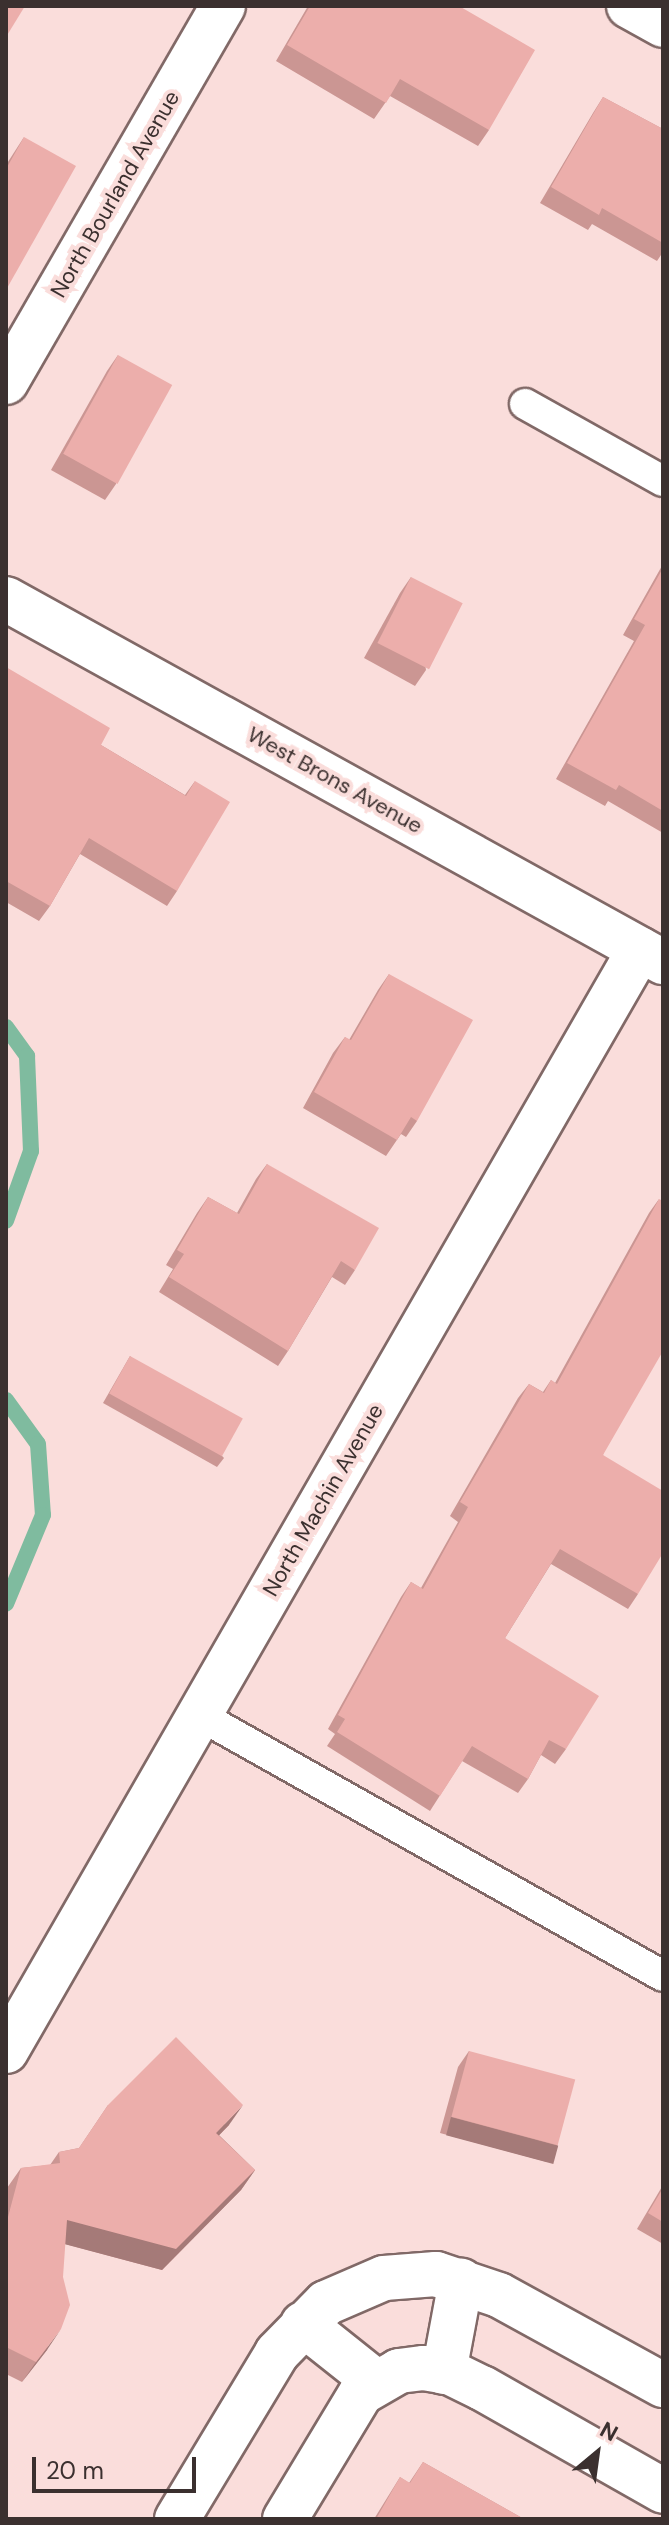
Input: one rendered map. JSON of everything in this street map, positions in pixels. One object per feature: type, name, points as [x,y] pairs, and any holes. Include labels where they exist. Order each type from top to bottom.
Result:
[{"type":"street","name":"North Bourland Avenue","points":[[6,382],[223,6]]},
{"type":"street","points":[[629,6],[663,25]]},
{"type":"street","name":"West Brons Avenue","points":[[6,599],[652,956]]},
{"type":"street","name":"North Machin Avenue","points":[[6,2051],[199,1715],[652,956]]},
{"type":"street","points":[[177,2519],[256,2384],[303,2324],[348,2290],[384,2278],[436,2274],[461,2281],[533,2312],[663,2385]]},
{"type":"street","points":[[444,2372],[461,2281]]},
{"type":"street","points":[[303,2324],[376,2382]]},
{"type":"street","points":[[285,2519],[348,2413],[376,2382],[399,2371],[444,2372],[482,2388],[663,2491]]},
{"type":"lane","points":[[525,404],[663,481]]},
{"type":"lane","points":[[199,1715],[663,1976]]},
{"type":"building","points":[[6,6],[25,6],[6,37]]},
{"type":"building","points":[[310,6],[459,6],[535,50],[489,130],[400,79],[386,103],[287,45]]},
{"type":"building","points":[[603,97],[663,129],[663,243],[602,208],[599,215],[551,187]]},
{"type":"building","points":[[24,137],[76,166],[6,290],[6,169]]},
{"type":"building","points":[[118,355],[172,385],[117,484],[63,454]]},
{"type":"building","points":[[663,568],[663,811],[619,785],[616,790],[567,763],[645,625],[634,619]]},
{"type":"building","points":[[411,577],[463,603],[429,669],[377,643]]},
{"type":"building","points":[[6,667],[110,728],[101,745],[186,796],[195,781],[230,802],[177,891],[89,838],[50,906],[6,881]]},
{"type":"building","points":[[389,974],[473,1020],[417,1121],[411,1117],[397,1140],[314,1092],[345,1037],[351,1040]]},
{"type":"building","points":[[267,1164],[379,1228],[355,1270],[341,1261],[288,1351],[169,1277],[184,1254],[177,1250],[208,1197],[239,1214]]},
{"type":"building","points":[[659,1199],[663,1201],[663,1351],[603,1455],[663,1491],[663,1553],[638,1594],[560,1549],[505,1638],[599,1696],[566,1749],[549,1740],[528,1779],[472,1746],[440,1796],[337,1732],[345,1719],[338,1715],[411,1582],[423,1589],[468,1507],[460,1502],[529,1384],[544,1393],[551,1380],[557,1384]]},
{"type":"building","points":[[130,1356],[243,1419],[222,1456],[109,1394]]},
{"type":"building","points":[[176,2037],[243,2105],[216,2133],[255,2170],[176,2249],[67,2220],[63,2277],[70,2305],[61,2329],[36,2362],[6,2347],[6,2217],[21,2168],[60,2163],[59,2152],[79,2148],[108,2105]]},
{"type":"building","points":[[469,2051],[575,2079],[558,2145],[451,2117]]},
{"type":"building","points":[[663,2188],[663,2222],[648,2213]]},
{"type":"building","points":[[423,2462],[524,2519],[376,2519],[400,2477],[410,2483]]},
{"type":"waterway","points":[[6,1027],[27,1056],[31,1151],[6,1221]]},
{"type":"waterway","points":[[6,1400],[38,1444],[43,1515],[6,1604]]}]
